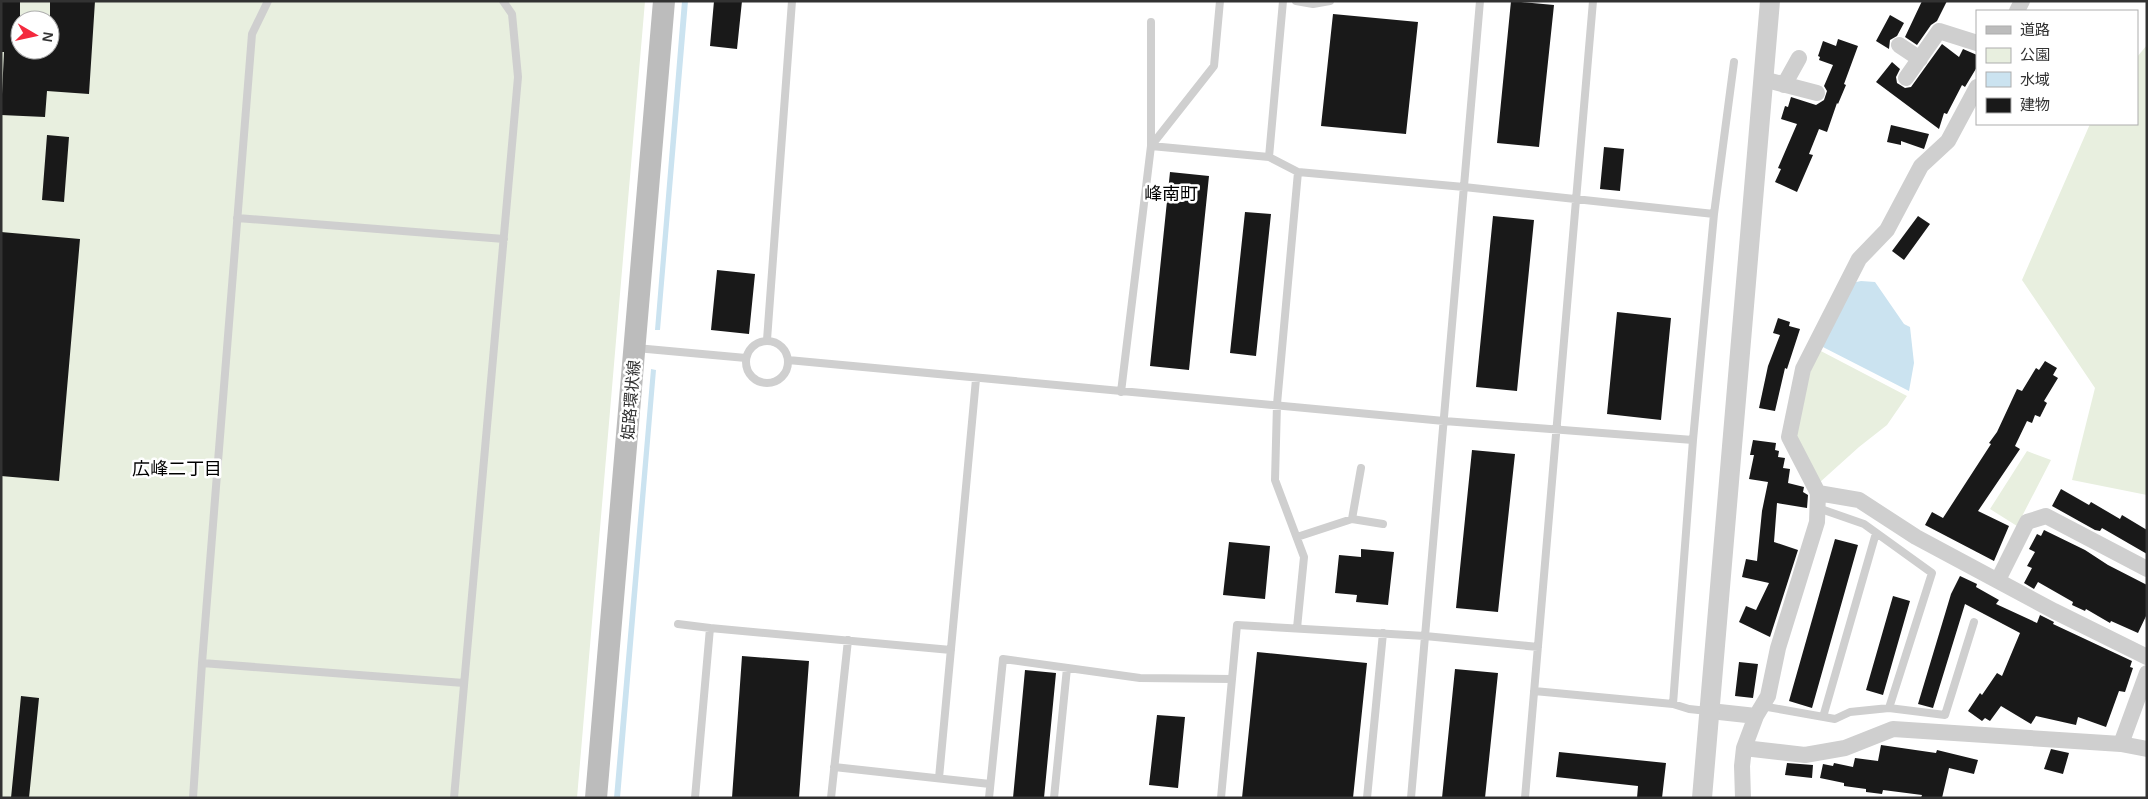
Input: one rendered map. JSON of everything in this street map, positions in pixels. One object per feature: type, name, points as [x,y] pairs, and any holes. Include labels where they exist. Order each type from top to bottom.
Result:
[{"type":"main road","name":"姫路環状線","points":[[596,798],[636,348],[664,1]]},
{"type":"street","points":[[1702,798],[1770,1]]},
{"type":"street","points":[[1906,78],[1939,31],[1976,43]]},
{"type":"street","points":[[1899,45],[1920,59]]},
{"type":"street","points":[[1784,85],[1799,58]]},
{"type":"street","points":[[1763,79],[1817,93]]},
{"type":"street","points":[[1744,798],[1742,766],[1744,748],[1759,711],[1768,696],[1778,648],[1817,522],[1818,500],[1789,436],[1803,368],[1859,258],[1887,230],[1921,166],[1948,141],[1976,89]]},
{"type":"street","points":[[1818,500],[1859,500],[1916,537],[2054,611],[2147,657]]},
{"type":"street","points":[[1998,580],[2027,522],[2046,516],[2147,569]]},
{"type":"street","points":[[2122,744],[2147,673]]},
{"type":"street","points":[[1710,711],[1759,711]]},
{"type":"street","points":[[1744,748],[1805,755],[1845,748],[1893,729],[2122,744],[2147,749]]},
{"type":"lane","points":[[193,798],[252,34],[268,1]]},
{"type":"lane","points":[[454,798],[518,77],[512,14],[503,1]]},
{"type":"lane","points":[[767,340],[792,1]]},
{"type":"lane","points":[[1151,146],[1214,66],[1220,1]]},
{"type":"lane","points":[[1269,157],[1283,1]]},
{"type":"lane","points":[[1296,1],[1313,4],[1330,1]]},
{"type":"lane","points":[[1411,798],[1480,1]]},
{"type":"lane","points":[[1525,798],[1593,1]]},
{"type":"lane","points":[[1121,392],[1151,146],[1151,22]]},
{"type":"lane","points":[[1673,704],[1693,440],[1714,214],[1734,62]]},
{"type":"lane","points":[[1151,146],[1269,157],[1298,172],[1464,187],[1714,214]]},
{"type":"lane","points":[[1297,628],[1304,558],[1275,480],[1277,404],[1298,172]]},
{"type":"lane","points":[[237,218],[504,238]]},
{"type":"lane","points":[[767,340],[777,343],[785,350],[788,360],[786,370],[780,378],[771,382],[761,382],[752,377],[747,369],[746,358],[750,349],[757,342],[767,340]]},
{"type":"lane","points":[[636,348],[746,358]]},
{"type":"lane","points":[[788,360],[976,379],[1277,404],[1444,421],[1693,440]]},
{"type":"lane","points":[[939,778],[976,379]]},
{"type":"lane","points":[[1352,520],[1361,468]]},
{"type":"lane","points":[[1818,500],[1864,524],[1932,573],[1888,708]]},
{"type":"lane","points":[[1296,537],[1352,520],[1383,524]]},
{"type":"lane","points":[[1823,717],[1876,533]]},
{"type":"lane","points":[[1759,711],[1836,719],[1850,712],[1888,708],[1945,715],[1974,622]]},
{"type":"lane","points":[[678,624],[951,650]]},
{"type":"lane","points":[[1221,798],[1237,625],[1425,636],[1538,647]]},
{"type":"lane","points":[[696,798],[710,628]]},
{"type":"lane","points":[[1367,798],[1383,633]]},
{"type":"lane","points":[[831,798],[848,640]]},
{"type":"lane","points":[[989,798],[1003,659],[1140,678],[1232,679]]},
{"type":"lane","points":[[202,663],[464,683]]},
{"type":"lane","points":[[1054,798],[1067,668]]},
{"type":"lane","points":[[1534,691],[1673,704],[1689,709],[1710,711]]},
{"type":"lane","points":[[834,767],[990,784]]},
{"type":"green space","points":[[1,1],[645,1],[577,798],[1,798]]},
{"type":"green space","points":[[2147,45],[2147,495],[2072,480],[2095,388],[2022,280],[2090,125],[2138,125],[2138,56]]},
{"type":"green space","points":[[1817,349],[1907,396],[1887,425],[1819,483],[1793,430]]},
{"type":"green space","points":[[2027,451],[2051,460],[2017,526],[1990,509]]},
{"type":"water","points":[[682,1],[688,1],[660,330],[655,330]]},
{"type":"water","points":[[1861,281],[1875,282],[1904,324],[1910,327],[1914,363],[1909,391],[1819,345],[1847,284]]},
{"type":"water","points":[[651,369],[656,370],[620,798],[614,798]]},
{"type":"building","points":[[1,1],[20,1],[20,10],[10,10],[10,60],[60,60],[60,10],[50,10],[50,1],[95,1],[89,94],[47,91],[45,117],[1,115],[4,52],[1,52]]},
{"type":"building","points":[[714,1],[742,1],[737,49],[710,46]]},
{"type":"building","points":[[1511,1],[1554,5],[1539,147],[1497,143]]},
{"type":"building","points":[[1922,1],[1947,1],[1937,21],[1931,25],[1917,45],[1905,37]]},
{"type":"building","points":[[1333,14],[1418,22],[1406,134],[1321,126]]},
{"type":"building","points":[[1890,15],[1904,23],[1897,36],[1890,40],[1889,49],[1876,41]]},
{"type":"building","points":[[1838,39],[1858,46],[1844,84],[1846,85],[1837,103],[1827,132],[1819,129],[1809,154],[1813,155],[1797,192],[1775,182],[1781,169],[1778,168],[1797,124],[1781,119],[1785,106],[1788,107],[1791,97],[1816,105],[1824,100],[1827,91],[1824,86],[1833,65],[1819,60],[1820,57],[1818,56],[1823,41],[1836,46]]},
{"type":"building","points":[[1942,44],[1959,57],[1963,49],[1976,55],[1976,69],[1965,87],[1962,85],[1947,114],[1944,113],[1939,129],[1876,82],[1892,62],[1900,69],[1896,77],[1897,83],[1905,88],[1911,87]]},
{"type":"building","points":[[1891,125],[1929,134],[1924,149],[1901,141],[1901,145],[1887,142]]},
{"type":"building","points":[[47,135],[69,137],[64,202],[42,200]]},
{"type":"building","points":[[1604,147],[1624,149],[1620,191],[1600,189]]},
{"type":"building","points":[[1170,172],[1209,176],[1189,370],[1150,366]]},
{"type":"building","points":[[1245,212],[1271,214],[1256,356],[1230,353]]},
{"type":"building","points":[[1493,216],[1534,220],[1517,391],[1476,387]]},
{"type":"building","points":[[1918,216],[1930,224],[1904,260],[1892,251]]},
{"type":"building","points":[[1,232],[80,239],[59,481],[1,476]]},
{"type":"building","points":[[717,270],[755,274],[749,334],[711,330]]},
{"type":"building","points":[[1617,312],[1671,318],[1661,420],[1607,414]]},
{"type":"building","points":[[1778,318],[1790,322],[1789,326],[1800,329],[1787,369],[1785,368],[1775,411],[1759,408],[1768,366],[1780,335],[1773,333]]},
{"type":"building","points":[[2045,361],[2057,368],[2053,375],[2058,378],[2044,401],[2047,403],[2040,417],[2035,415],[2032,423],[2027,421],[2015,446],[2020,449],[1978,511],[2009,526],[1994,561],[1925,525],[1932,512],[1943,518],[1991,444],[1989,443],[1997,432],[2017,389],[2022,391],[2036,368],[2039,370]]},
{"type":"building","points":[[1753,440],[1776,443],[1775,450],[1779,451],[1778,457],[1785,458],[1783,468],[1790,469],[1788,483],[1804,487],[1803,492],[1808,495],[1807,508],[1777,503],[1774,542],[1798,550],[1770,637],[1739,622],[1746,606],[1756,610],[1769,583],[1742,577],[1746,559],[1757,561],[1762,511],[1768,482],[1749,479],[1754,455],[1750,455]]},
{"type":"building","points":[[1472,450],[1515,454],[1498,612],[1456,608]]},
{"type":"building","points":[[2061,489],[2089,505],[2091,502],[2120,519],[2122,515],[2147,530],[2147,554],[2102,528],[2100,531],[2095,530],[2052,506]]},
{"type":"building","points":[[2044,530],[2085,550],[2108,565],[2147,585],[2147,614],[2138,633],[2111,621],[2110,623],[2086,609],[2085,611],[2072,605],[2073,602],[2038,582],[2034,589],[2024,583],[2032,568],[2027,566],[2035,552],[2029,549],[2037,534],[2041,536]]},
{"type":"building","points":[[1835,539],[1858,545],[1812,708],[1789,701]]},
{"type":"building","points":[[1229,542],[1270,546],[1265,599],[1223,595]]},
{"type":"building","points":[[1361,549],[1394,552],[1388,605],[1356,602],[1357,595],[1335,593],[1339,555],[1361,557]]},
{"type":"building","points":[[1960,576],[1977,584],[1976,587],[1999,600],[1996,604],[2037,623],[2040,615],[2054,622],[2053,624],[2132,661],[2130,667],[2133,668],[2125,692],[2119,691],[2106,727],[2078,717],[2076,725],[2036,716],[2031,724],[2001,706],[1990,721],[1985,718],[1982,721],[1968,711],[1997,673],[2002,676],[2020,633],[1965,604],[1933,708],[1918,704],[1951,594]]},
{"type":"building","points":[[1893,596],[1910,601],[1883,695],[1866,690]]},
{"type":"building","points":[[1257,652],[1367,663],[1353,798],[1242,798]]},
{"type":"building","points":[[742,656],[809,661],[799,798],[732,798]]},
{"type":"building","points":[[1739,662],[1758,664],[1753,698],[1735,696]]},
{"type":"building","points":[[1455,669],[1498,673],[1485,798],[1442,798]]},
{"type":"building","points":[[1025,670],[1056,673],[1044,798],[1013,798]]},
{"type":"building","points":[[21,696],[39,698],[29,798],[11,798]]},
{"type":"building","points":[[1157,715],[1185,717],[1178,788],[1149,785]]},
{"type":"building","points":[[1881,745],[1936,753],[1937,750],[1978,760],[1974,774],[1949,768],[1942,798],[1921,798],[1922,795],[1883,790],[1882,794],[1866,792],[1866,789],[1844,786],[1844,783],[1820,778],[1823,764],[1833,766],[1834,763],[1853,767],[1855,758],[1878,761]]},
{"type":"building","points":[[2051,749],[2069,753],[2063,774],[2044,769]]},
{"type":"building","points":[[1559,752],[1666,763],[1662,798],[1637,798],[1638,786],[1556,777]]},
{"type":"building","points":[[1787,763],[1813,765],[1812,778],[1785,775]]},
{"type":"district","name":"峰南町","points":[[1171,194]]},
{"type":"district","name":"広峰二丁目","points":[[177,469]]}]
